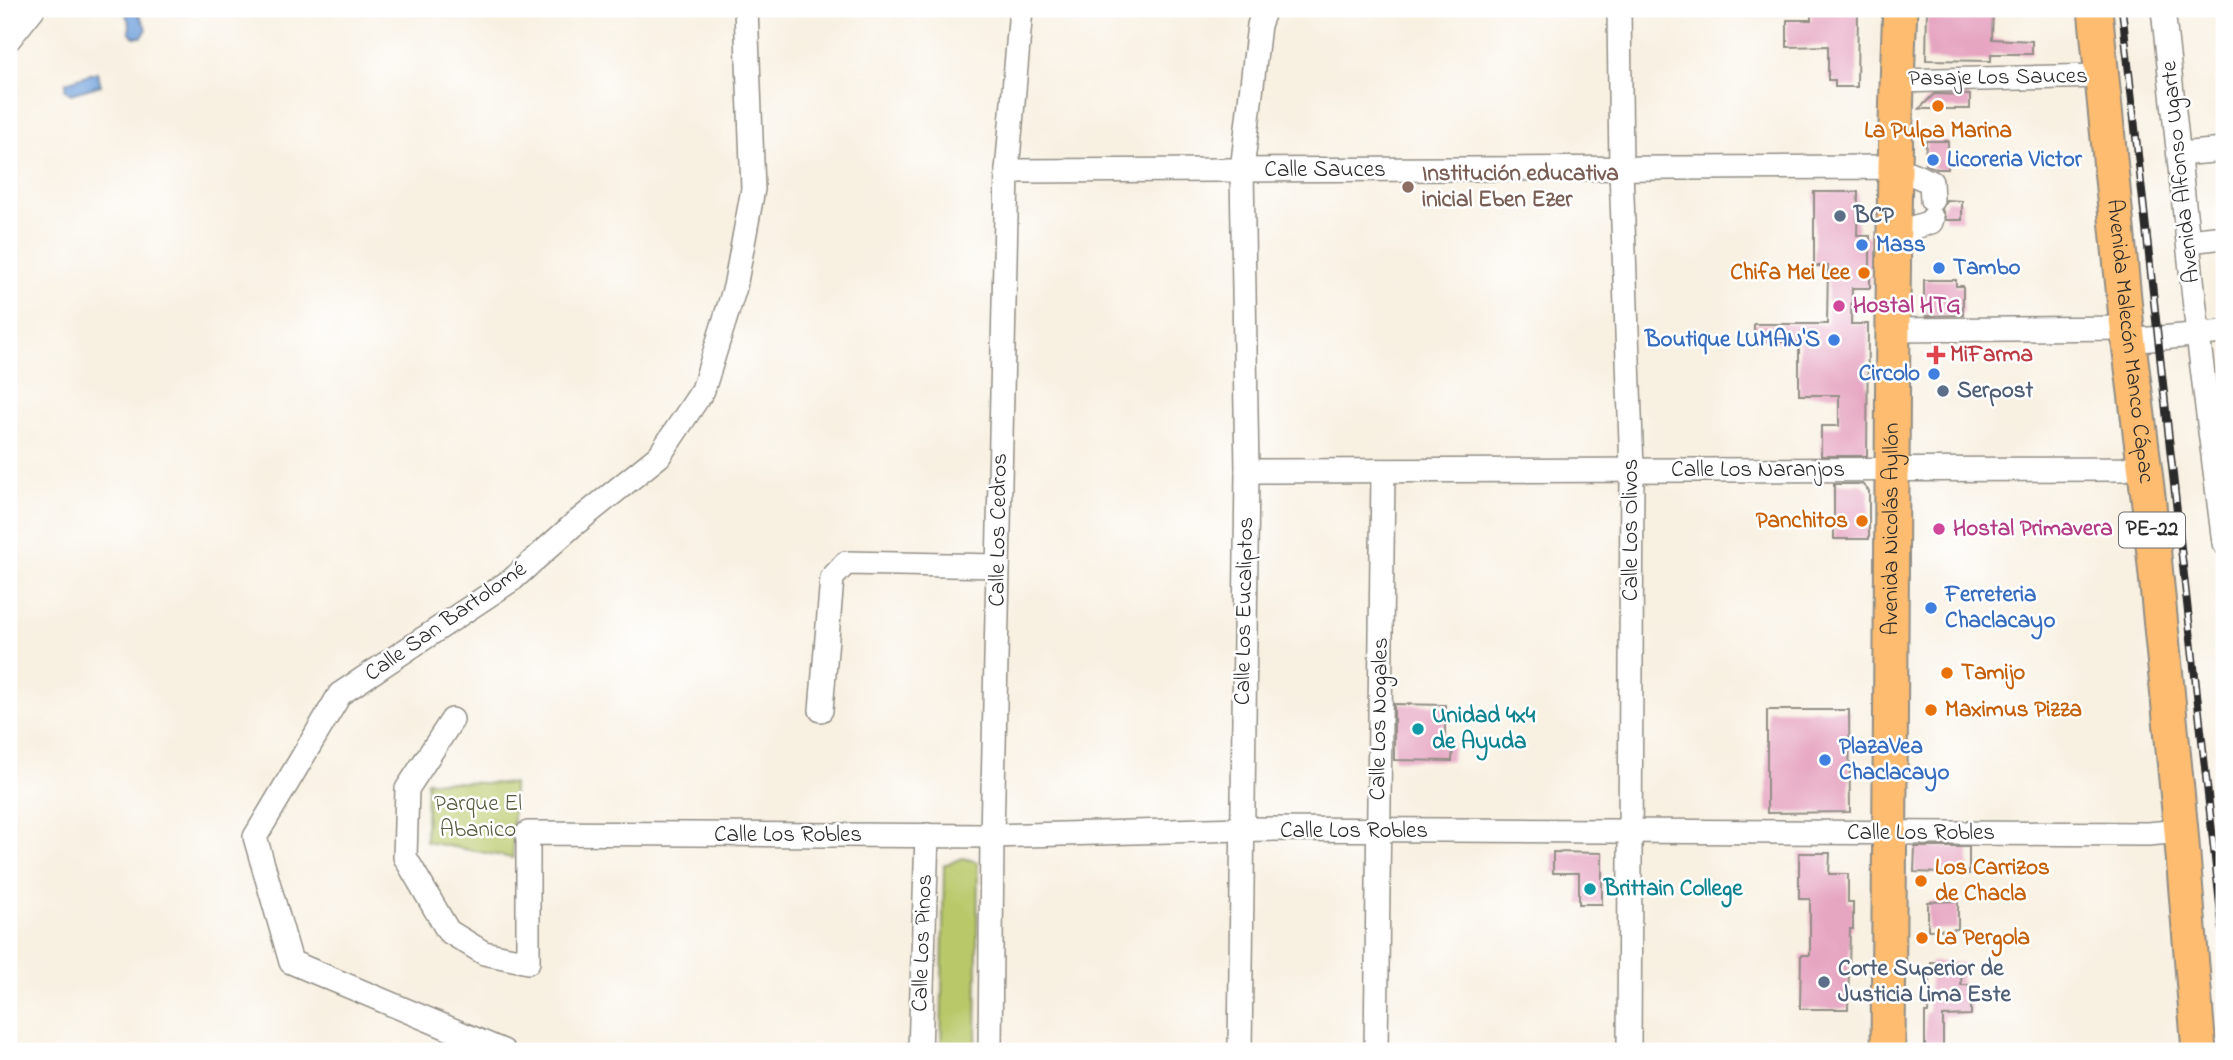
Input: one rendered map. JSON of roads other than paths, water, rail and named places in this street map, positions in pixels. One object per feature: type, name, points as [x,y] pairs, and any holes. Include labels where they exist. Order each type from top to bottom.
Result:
[{"type":"highway","name":"Avenida Nicolás Ayllón","points":[[1888,1051],[1891,471],[1896,80],[1900,9]]},
{"type":"highway","name":"Avenida Malecón Manco Cápac","points":[[2095,9],[2128,335],[2150,518],[2181,831],[2199,1051]]},
{"type":"street","points":[[9,39],[33,9]]},
{"type":"street","name":"Calle San Bartolomé","points":[[503,1051],[291,962],[255,837],[340,694],[513,579],[572,526],[659,456],[704,390],[734,286],[753,189],[746,9]]},
{"type":"street","name":"Calle Los Cedros","points":[[990,1051],[992,836],[1007,171],[1021,9]]},
{"type":"street","name":"Calle Los Eucaliptos","points":[[1240,1051],[1247,471],[1242,170],[1259,25],[1265,9]]},
{"type":"street","name":"Calle Los Olivos","points":[[1619,9],[1620,169],[1632,469],[1629,1051]]},
{"type":"street","name":"Avenida Alfonso Ugarte","points":[[2163,9],[2198,335],[2224,536]]},
{"type":"street","name":"Pasaje Los Sauces","points":[[1896,80],[2101,76]]},
{"type":"street","points":[[2179,154],[2224,150]]},
{"type":"street","points":[[1894,234],[1931,222],[1932,210],[1931,182],[1895,167]]},
{"type":"street","name":"Calle Sauces","points":[[1007,171],[1895,167]]},
{"type":"street","points":[[2189,241],[2224,237]]},
{"type":"street","points":[[1893,330],[2128,335],[2198,335],[2224,332]]},
{"type":"street","name":"Calle Los Naranjos","points":[[1247,471],[2123,470],[2143,465]]},
{"type":"street","name":"Calle Los Nogales","points":[[1376,1051],[1382,471]]},
{"type":"street","points":[[821,710],[832,578],[846,562],[998,566]]},
{"type":"street","name":"Calle Los Robles","points":[[452,720],[407,789],[405,857],[448,931],[484,953],[528,962],[528,833],[992,836],[1241,830],[2148,834],[2181,831]]},
{"type":"street","name":"Calle Los Pinos","points":[[920,1051],[927,835]]},
{"type":"water","points":[[124,9],[136,9],[147,29],[142,37],[134,37],[129,32],[130,25]]},
{"type":"water","points":[[97,72],[101,85],[71,94],[65,90],[66,82]]},
{"type":"railway","points":[[2122,9],[2224,941]]},
{"type":"place","name":"La Pulpa Marina","points":[[1938,106]]},
{"type":"place","name":"Licoreria Victor","points":[[1933,160]]},
{"type":"place","name":"Institución educativa inicial Eben Ezer","points":[[1408,187]]},
{"type":"place","name":"BCP","points":[[1840,216]]},
{"type":"place","name":"Mass","points":[[1862,245]]},
{"type":"place","name":"Tambo","points":[[1939,268]]},
{"type":"place","name":"Chifa Mei Lee","points":[[1864,273]]},
{"type":"place","name":"Hostal HTG","points":[[1839,306]]},
{"type":"place","name":"Boutique LUMAN'S","points":[[1834,340]]},
{"type":"place","name":"MiFarma","points":[[1936,355]]},
{"type":"place","name":"Circolo","points":[[1934,374]]},
{"type":"place","name":"Serpost","points":[[1943,391]]},
{"type":"place","name":"Panchitos","points":[[1862,521]]},
{"type":"place","name":"Hostal Primavera","points":[[1939,529]]},
{"type":"place","name":"Ferreteria Chaclacayo","points":[[1931,608]]},
{"type":"place","name":"Tamijo","points":[[1947,673]]},
{"type":"place","name":"Maximus Pizza","points":[[1931,710]]},
{"type":"place","name":"Unidad 4x4 de Ayuda","points":[[1418,729]]},
{"type":"place","name":"PlazaVea Chaclacayo","points":[[1825,760]]},
{"type":"place","name":"Los Carrizos de Chacla","points":[[1921,881]]},
{"type":"place","name":"Brittain College","points":[[1590,889]]},
{"type":"place","name":"La Pergola","points":[[1922,938]]},
{"type":"place","name":"Corte Superior de Justicia Lima Este","points":[[1824,982]]},
{"type":"park label","name":"Parque El Abanico","points":[[478,817]]}]
